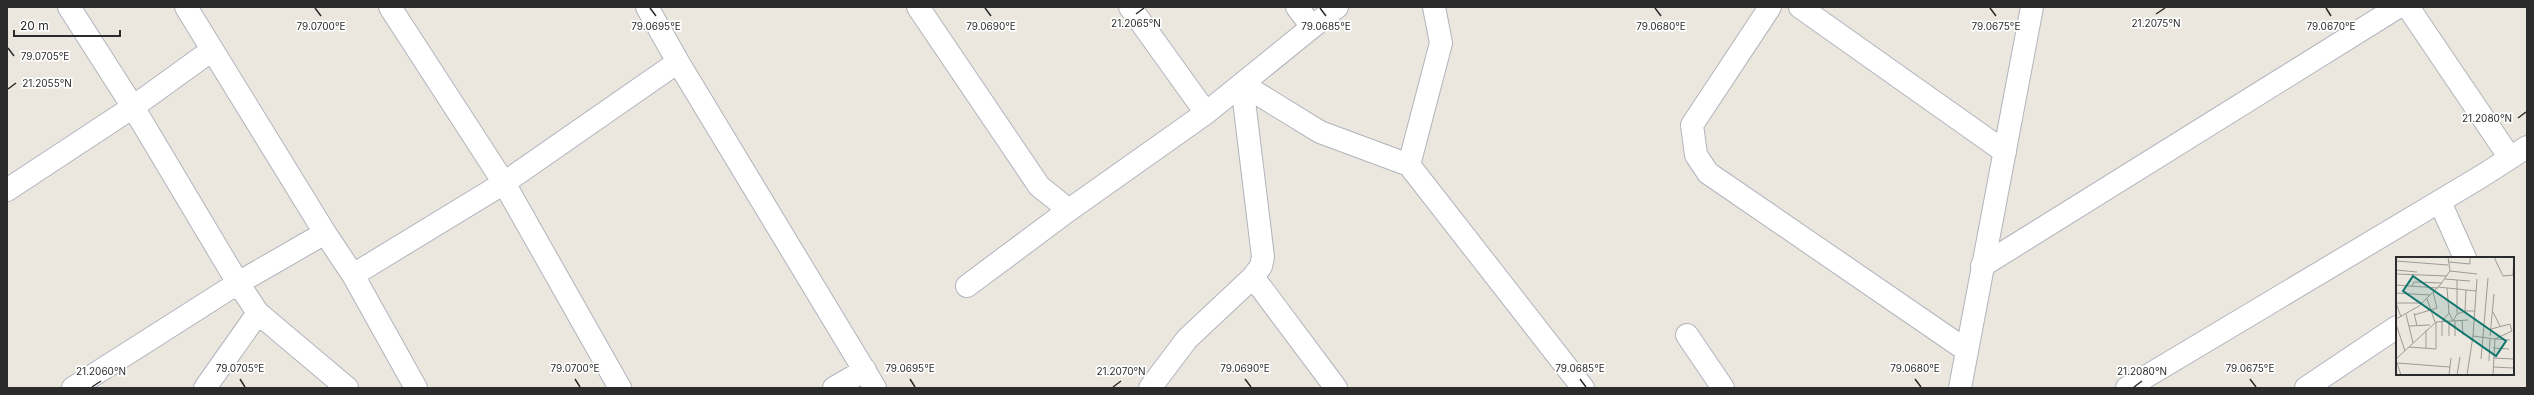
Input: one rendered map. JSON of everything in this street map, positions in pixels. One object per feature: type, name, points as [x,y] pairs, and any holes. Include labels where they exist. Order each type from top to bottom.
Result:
[{"type":"street","points":[[69,7],[133,106],[238,283],[258,313],[347,388]]},
{"type":"street","points":[[186,7],[352,275],[416,388]]},
{"type":"street","points":[[390,7],[504,183],[620,388]]},
{"type":"street","points":[[647,7],[678,62],[870,379],[834,388]]},
{"type":"street","points":[[918,7],[1039,186],[1069,210]]},
{"type":"street","points":[[1130,7],[1206,113]]},
{"type":"street","points":[[1297,7],[1312,27]]},
{"type":"street","points":[[967,286],[1069,210],[1206,113],[1337,7]]},
{"type":"street","points":[[1409,165],[1441,43],[1434,7]]},
{"type":"street","points":[[1770,7],[1692,124],[1696,155],[1708,173],[1966,350]]},
{"type":"street","points":[[1800,7],[2004,152]]},
{"type":"street","points":[[1960,388],[2032,7]]},
{"type":"street","points":[[1982,266],[2398,7]]},
{"type":"street","points":[[2127,388],[2440,202],[2519,152],[2408,7]]},
{"type":"street","points":[[7,190],[133,106],[212,50]]},
{"type":"street","points":[[352,275],[504,183],[678,62]]},
{"type":"street","points":[[1242,84],[1320,132],[1409,165],[1583,388]]},
{"type":"street","points":[[1150,388],[1187,339],[1254,277],[1261,266],[1262,257],[1242,84]]},
{"type":"street","points":[[2440,202],[2465,257]]},
{"type":"street","points":[[73,388],[238,283],[325,233]]},
{"type":"street","points":[[1254,277],[1336,388]]},
{"type":"street","points":[[205,388],[258,313]]},
{"type":"street","points":[[2306,388],[2396,328]]},
{"type":"street","points":[[1687,335],[1723,388]]}]
